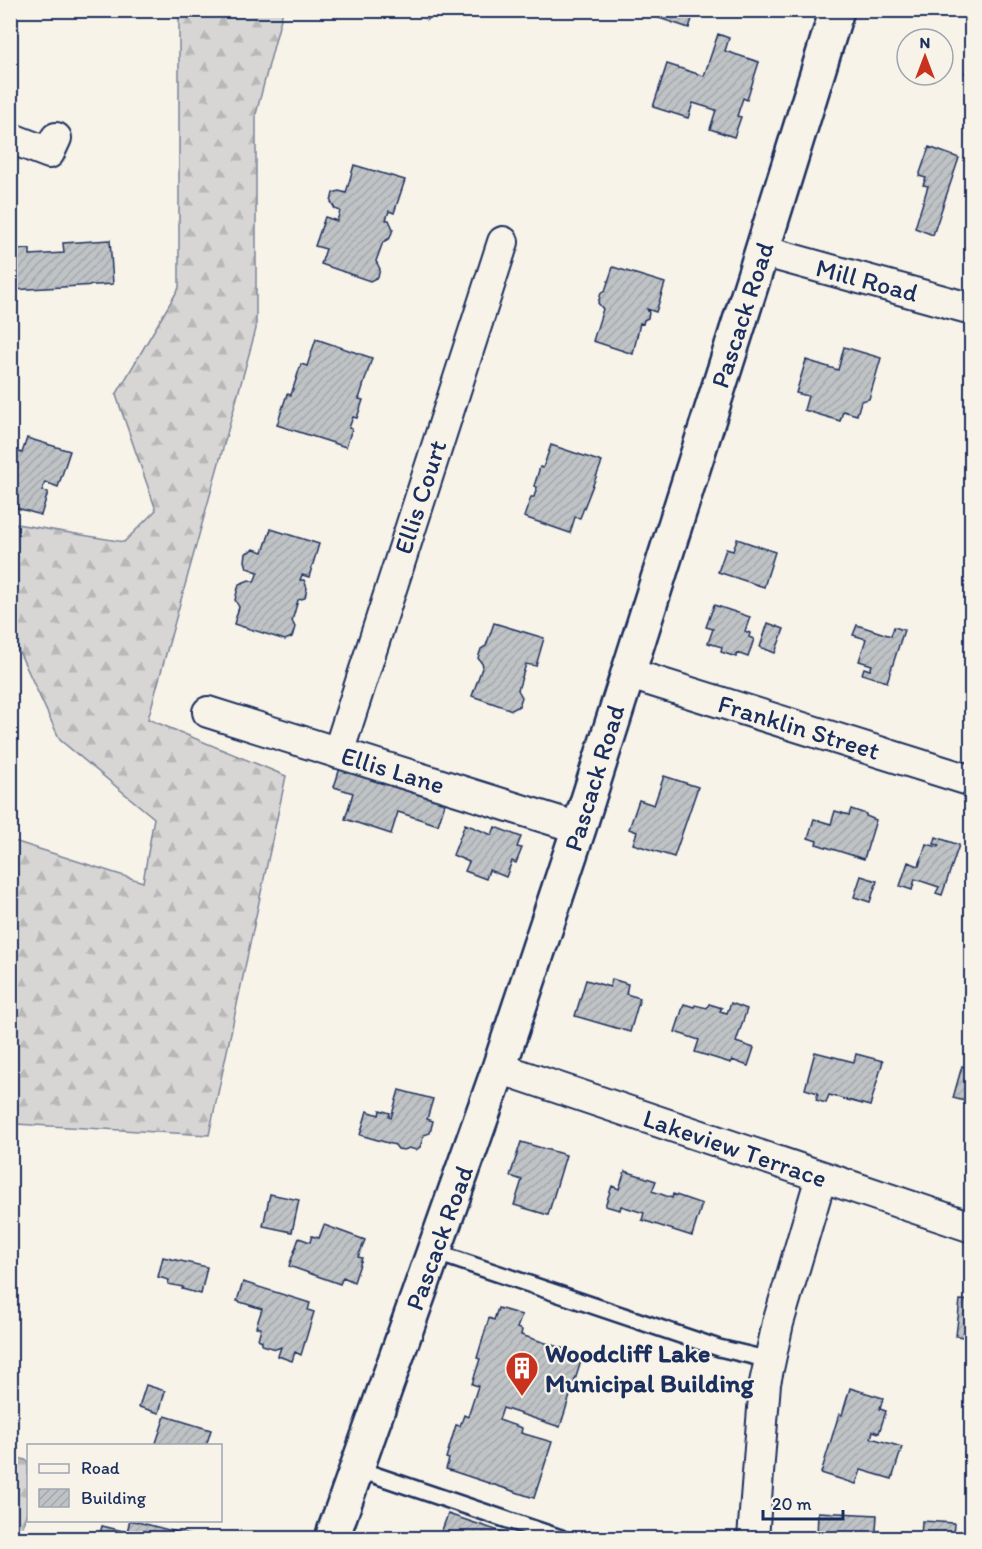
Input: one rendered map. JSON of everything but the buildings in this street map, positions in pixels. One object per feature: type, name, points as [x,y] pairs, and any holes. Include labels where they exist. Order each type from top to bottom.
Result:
[{"type":"street","name":"Pascack Road","points":[[332,1539],[499,1068],[579,828],[837,10]]},
{"type":"street","points":[[10,138],[49,153],[56,138]]},
{"type":"street","name":"Ellis Court","points":[[338,753],[503,242]]},
{"type":"street","name":"Mill Road","points":[[762,251],[972,309]]},
{"type":"street","name":"Franklin Street","points":[[627,673],[972,781]]},
{"type":"street","name":"Ellis Lane","points":[[208,712],[579,828]]},
{"type":"street","name":"Lakeview Terrace","points":[[499,1068],[972,1227]]},
{"type":"street","points":[[753,1539],[765,1383],[778,1323],[821,1177]]},
{"type":"lane","points":[[434,1252],[719,1348],[770,1360]]},
{"type":"lane","points":[[357,1469],[561,1539]]},
{"type":"green space","points":[[179,11],[283,11],[256,114],[256,329],[148,719],[286,776],[209,1135],[15,1124],[11,1133],[11,840],[143,882],[154,818],[60,740],[11,634],[10,523],[124,542],[156,510],[116,395],[179,288]]},
{"type":"green space","points":[[10,1455],[27,1461],[27,1511],[20,1538],[11,1538]]},
{"type":"place","name":"Woodcliff Lake Municipal Building","points":[[522,1397]]}]
